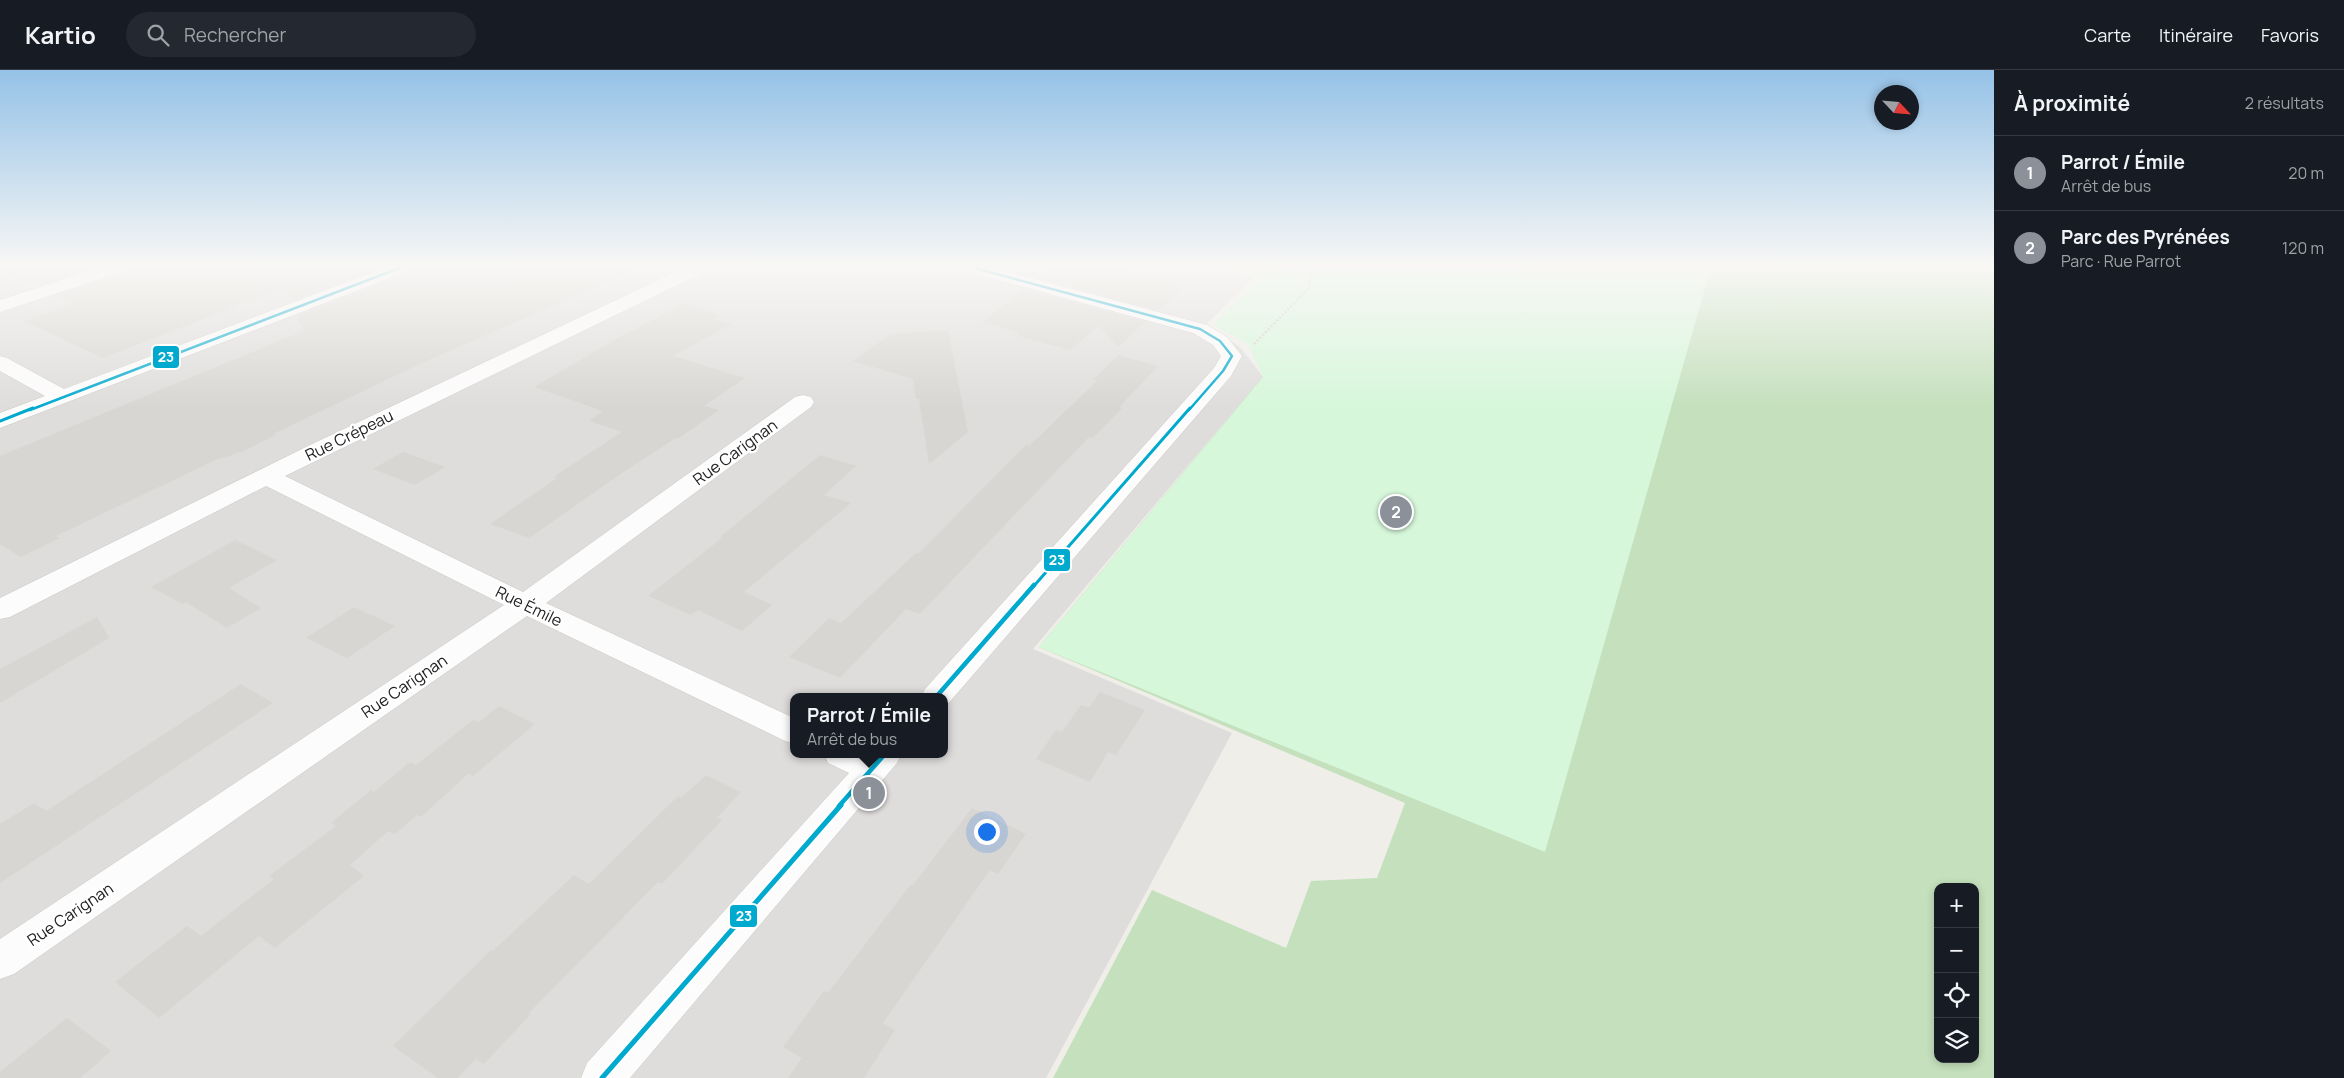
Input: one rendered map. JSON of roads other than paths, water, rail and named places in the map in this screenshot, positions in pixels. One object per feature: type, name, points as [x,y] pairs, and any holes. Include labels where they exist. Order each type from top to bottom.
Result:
[{"type":"street","points":[[0,421],[277,314]]},
{"type":"street","name":"Rue Crépeau","points":[[0,610],[265,476],[600,314]]},
{"type":"street","points":[[940,693],[1217,379],[1232,356],[1220,341],[1200,329],[1146,314]]},
{"type":"street","points":[[0,362],[62,397]]},
{"type":"street","name":"Rue Carignan","points":[[0,961],[525,604],[803,402]]},
{"type":"street","name":"Rue Émile","points":[[265,476],[525,604],[790,730]]},
{"type":"street","points":[[602,1078],[866,759]]},
{"type":"place","name":"Parc des Pyrénées","points":[[1396,512]]},
{"type":"place","name":"Parrot / Émile","points":[[869,793]]}]
